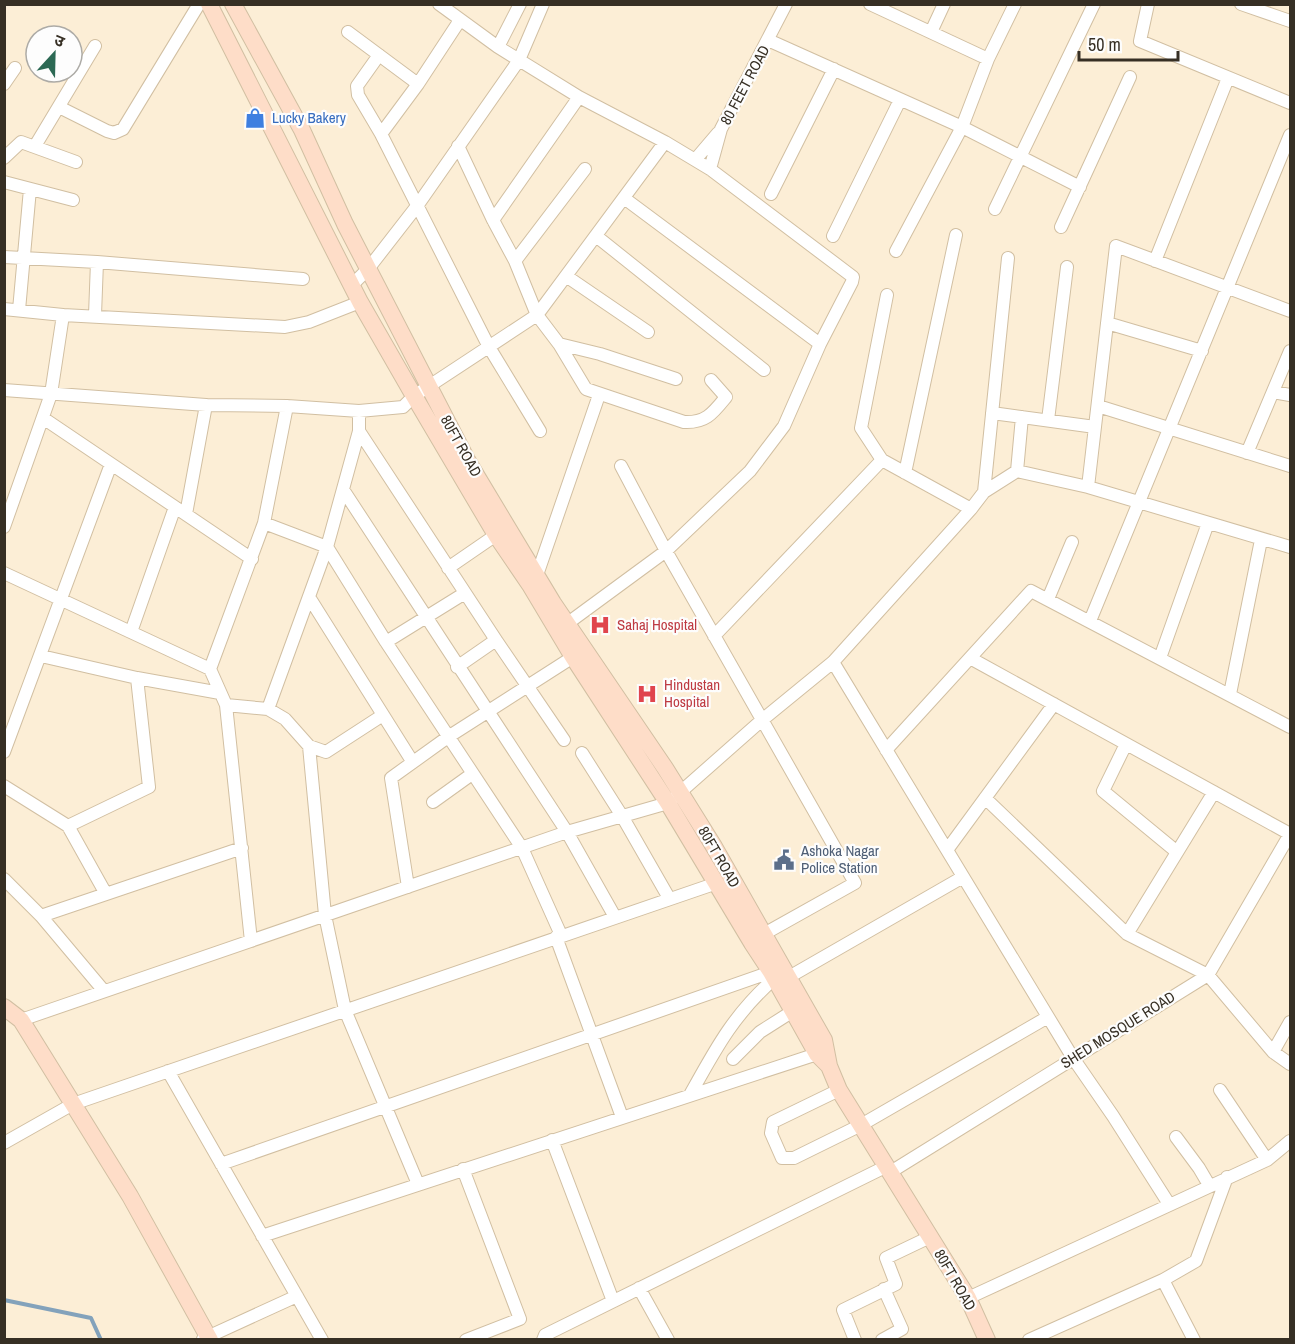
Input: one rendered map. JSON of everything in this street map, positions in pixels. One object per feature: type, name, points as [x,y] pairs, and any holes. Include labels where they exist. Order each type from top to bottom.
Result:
[{"type":"main road","points":[[208,4],[360,302],[421,391]]},
{"type":"main road","points":[[238,6],[302,130],[345,225],[368,269],[421,391],[496,535],[536,594],[573,657],[675,798],[717,883],[752,943],[778,978],[793,1011],[823,1060]]},
{"type":"main road","name":"80FT ROAD","points":[[421,391],[467,460],[675,798],[764,934],[778,978],[824,1040],[823,1060],[839,1090],[968,1298],[987,1340]]},
{"type":"main road","points":[[4,1007],[21,1020],[130,1196],[206,1338]]},
{"type":"street","points":[[59,107],[107,131],[114,133],[123,129],[199,4]]},
{"type":"street","points":[[439,4],[498,47],[579,97],[665,142],[710,169],[853,277],[784,426],[750,472],[666,551],[568,623]]},
{"type":"street","points":[[498,47],[520,4]]},
{"type":"street","points":[[352,285],[368,269],[417,206],[519,60],[543,4]]},
{"type":"street","name":"80 FEET ROAD","points":[[710,169],[721,129],[786,4]]},
{"type":"street","points":[[870,4],[988,59]]},
{"type":"street","points":[[931,32],[944,4]]},
{"type":"street","points":[[896,250],[962,128],[988,59],[1015,4]]},
{"type":"street","points":[[995,209],[1094,4]]},
{"type":"street","points":[[1148,4],[1140,41],[1290,103]]},
{"type":"street","points":[[1241,4],[1290,21]]},
{"type":"street","points":[[381,134],[418,84],[460,20]]},
{"type":"street","points":[[348,32],[418,84]]},
{"type":"street","points":[[768,40],[962,128],[1080,187]]},
{"type":"street","points":[[35,146],[95,46]]},
{"type":"street","points":[[379,55],[357,86],[358,94],[381,134],[489,347],[540,431]]},
{"type":"street","points":[[4,84],[15,68]]},
{"type":"street","points":[[771,194],[834,69]]},
{"type":"street","points":[[1061,227],[1130,77]]},
{"type":"street","points":[[1155,261],[1228,78]]},
{"type":"street","points":[[493,220],[579,97]]},
{"type":"street","points":[[833,236],[900,100]]},
{"type":"street","points":[[695,160],[721,129]]},
{"type":"street","points":[[1090,621],[1290,135]]},
{"type":"street","points":[[4,158],[21,142],[76,162]]},
{"type":"street","points":[[4,390],[206,405],[287,406],[359,411],[403,407],[421,391],[537,315],[665,142]]},
{"type":"street","points":[[458,146],[515,261],[537,315],[559,344],[586,389],[684,422],[694,423],[704,420],[726,397],[711,380]]},
{"type":"street","points":[[515,261],[585,169]]},
{"type":"street","points":[[4,182],[73,200]]},
{"type":"street","points":[[19,310],[30,189]]},
{"type":"street","points":[[624,198],[820,344]]},
{"type":"street","points":[[905,473],[956,235]]},
{"type":"street","points":[[596,236],[764,370]]},
{"type":"street","points":[[1088,488],[1116,246],[1290,311]]},
{"type":"street","points":[[4,257],[97,262],[303,279]]},
{"type":"street","points":[[984,492],[1008,258]]},
{"type":"street","points":[[95,315],[97,262]]},
{"type":"street","points":[[1048,420],[1067,267]]},
{"type":"street","points":[[566,276],[648,332]]},
{"type":"street","points":[[887,295],[861,428],[882,460],[971,509]]},
{"type":"street","points":[[4,309],[63,315],[285,327],[309,322],[360,302]]},
{"type":"street","points":[[4,527],[51,394],[63,315]]},
{"type":"street","points":[[1107,322],[1202,351]]},
{"type":"street","points":[[559,344],[600,354],[676,379]]},
{"type":"street","points":[[1247,453],[1290,351]]},
{"type":"street","points":[[1273,392],[1290,395]]},
{"type":"street","points":[[537,575],[599,395]]},
{"type":"street","points":[[186,514],[206,405]]},
{"type":"street","points":[[210,669],[264,523],[287,406]]},
{"type":"street","points":[[1098,406],[1290,466]]},
{"type":"street","points":[[268,709],[327,547],[359,431],[359,411]]},
{"type":"street","points":[[992,413],[1095,427]]},
{"type":"street","points":[[1017,471],[1022,417]]},
{"type":"street","points":[[43,418],[252,559]]},
{"type":"street","points":[[359,431],[564,740]]},
{"type":"street","points":[[714,636],[882,460]]},
{"type":"street","points":[[4,752],[111,464]]},
{"type":"street","points":[[621,466],[666,551],[855,883],[764,934]]},
{"type":"street","points":[[21,1020],[567,832],[675,798],[762,720],[833,662],[984,492],[1017,471],[1139,502],[1290,547]]},
{"type":"street","points":[[344,491],[567,832],[615,917]]},
{"type":"street","points":[[131,632],[175,507]]},
{"type":"street","points":[[264,523],[327,547],[386,642],[522,848],[559,936],[622,1117]]},
{"type":"street","points":[[1160,658],[1208,523]]},
{"type":"street","points":[[448,567],[496,535]]},
{"type":"street","points":[[1230,694],[1261,540]]},
{"type":"street","points":[[1048,599],[1072,542]]},
{"type":"street","points":[[4,573],[210,669],[226,705],[251,941]]},
{"type":"street","points":[[886,750],[1031,591],[1290,727]]},
{"type":"street","points":[[386,642],[465,593]]},
{"type":"street","points":[[309,597],[411,761]]},
{"type":"street","points":[[457,667],[496,640]]},
{"type":"street","points":[[41,656],[137,678],[220,693]]},
{"type":"street","points":[[408,887],[391,778],[411,761],[573,657]]},
{"type":"street","points":[[970,658],[1290,834]]},
{"type":"street","points":[[833,662],[1073,1058],[1169,1204]]},
{"type":"street","points":[[68,826],[149,787],[137,678]]},
{"type":"street","points":[[947,850],[1054,704]]},
{"type":"street","points":[[226,705],[268,709],[285,718],[309,746],[326,752],[383,715]]},
{"type":"street","points":[[1126,744],[1103,791],[1177,852]]},
{"type":"street","points":[[309,746],[325,915],[345,1010],[418,1184]]},
{"type":"street","points":[[582,753],[622,816],[669,898]]},
{"type":"street","points":[[433,802],[472,774]]},
{"type":"street","points":[[4,786],[68,826],[106,894]]},
{"type":"street","points":[[1127,934],[1214,792]]},
{"type":"street","points":[[985,798],[1127,934],[1208,975],[1273,1052],[1290,1064]]},
{"type":"street","name":"SHED MOSQUE ROAD","points":[[543,1340],[545,1335],[639,1288],[887,1170],[1208,975],[1290,834]]},
{"type":"street","points":[[41,916],[242,848]]},
{"type":"street","points":[[690,1095],[726,1032],[748,1002],[778,978],[963,877]]},
{"type":"street","points":[[4,879],[41,916],[104,991]]},
{"type":"street","points":[[4,1143],[73,1104],[717,883]]},
{"type":"street","points":[[221,1164],[592,1034],[778,978]]},
{"type":"street","points":[[733,1059],[760,1032],[793,1011]]},
{"type":"street","points":[[839,1090],[773,1122],[771,1133],[782,1158],[794,1158],[861,1125],[1048,1017]]},
{"type":"street","points":[[1273,1052],[1290,1022]]},
{"type":"street","points":[[262,1236],[690,1095],[823,1060]]},
{"type":"street","points":[[168,1071],[322,1340]]},
{"type":"street","points":[[1220,1090],[1267,1160]]},
{"type":"street","points":[[1176,1137],[1209,1185]]},
{"type":"street","points":[[552,1140],[614,1301]]},
{"type":"street","points":[[968,1298],[1267,1160],[1290,1141]]},
{"type":"street","points":[[463,1169],[520,1319],[466,1340]]},
{"type":"street","points":[[1029,1340],[1163,1280],[1196,1261],[1227,1177]]},
{"type":"street","points":[[855,1340],[843,1310],[896,1284],[886,1258],[930,1237]]},
{"type":"street","points":[[1163,1280],[1194,1340]]},
{"type":"street","points":[[639,1288],[668,1340]]},
{"type":"street","points":[[882,1340],[902,1329],[884,1289]]},
{"type":"street","points":[[206,1338],[297,1296]]},
{"type":"waterway","points":[[4,1300],[91,1318],[101,1340]]},
{"type":"place","name":"Lucky Bakery","points":[[255,118]]},
{"type":"place","name":"Sahaj Hospital","points":[[600,625]]},
{"type":"place","name":"Hindustan Hospital","points":[[647,694]]},
{"type":"place","name":"Ashoka Nagar Police Station","points":[[784,860]]}]
